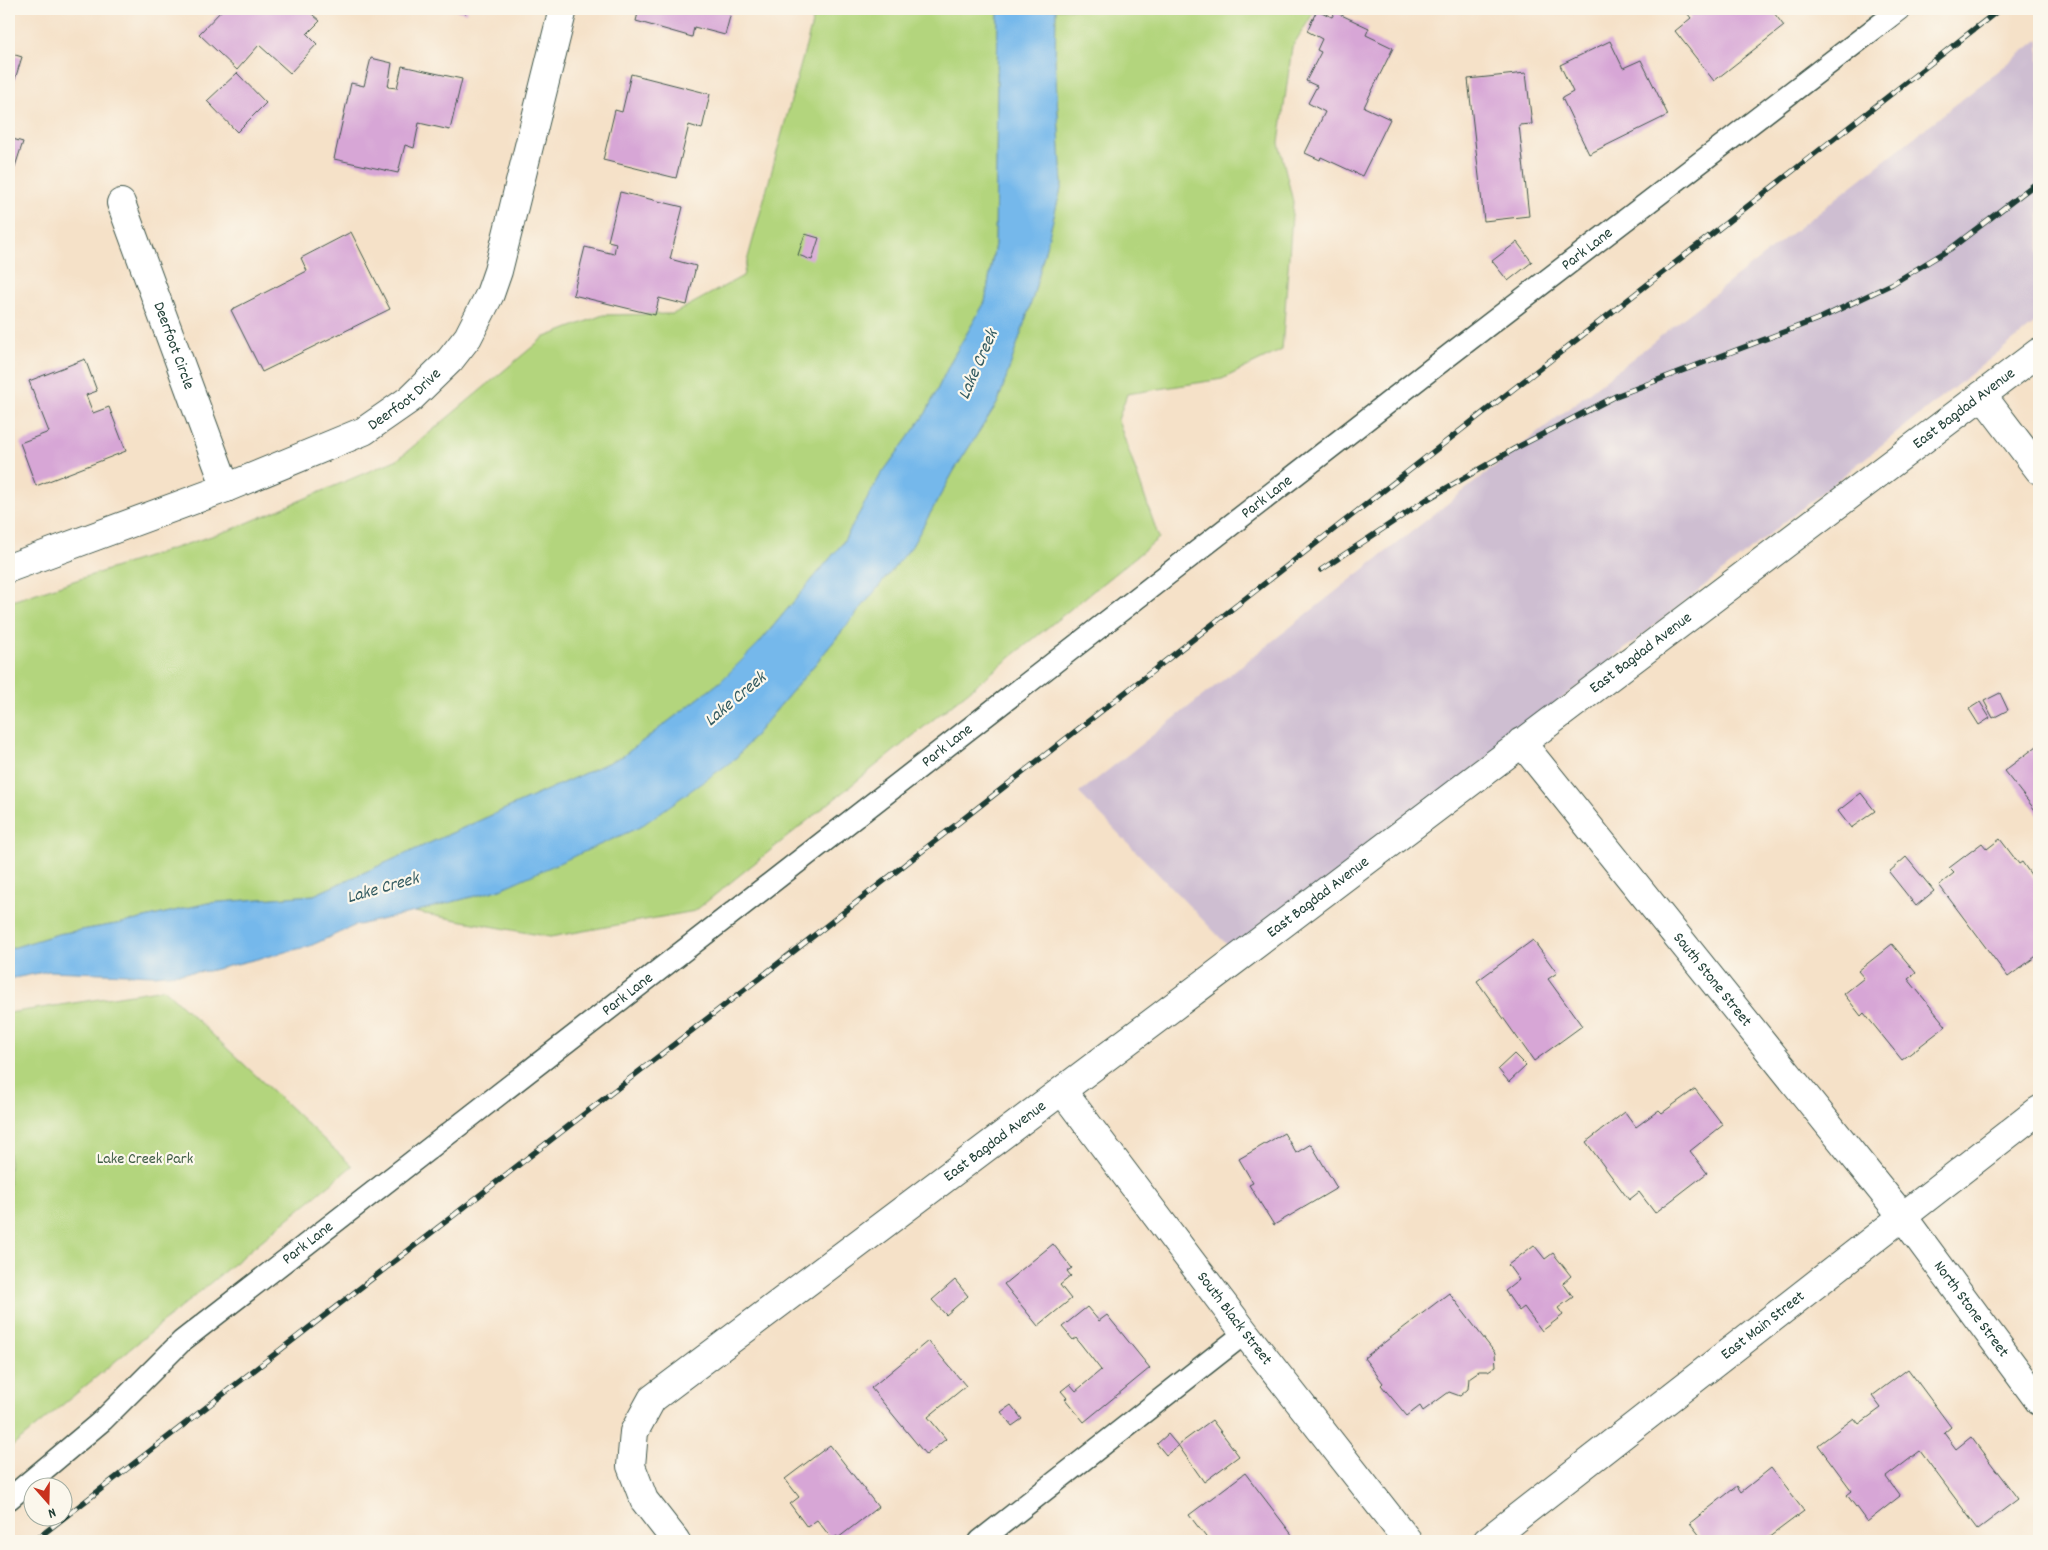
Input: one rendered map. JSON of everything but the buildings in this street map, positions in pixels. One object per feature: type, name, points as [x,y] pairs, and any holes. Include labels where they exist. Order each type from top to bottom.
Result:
[{"type":"street","name":"Deerfoot Drive","points":[[9,568],[226,488],[364,431],[410,399],[450,360],[468,337],[490,294],[498,271],[563,9]]},
{"type":"street","name":"Deerfoot Circle","points":[[120,204],[226,488]]},
{"type":"street","name":"East Bagdad Avenue","points":[[676,1541],[644,1500],[631,1466],[634,1432],[652,1399],[1063,1092],[1521,742],[2039,352]]},
{"type":"street","points":[[1982,395],[2039,470]]},
{"type":"street","name":"South Stone Street","points":[[1521,742],[1903,1216]]},
{"type":"street","name":"South Black Street","points":[[1063,1092],[1245,1333],[1408,1541]]},
{"type":"street","name":"East Main Street","points":[[1487,1541],[2039,1110]]},
{"type":"street","name":"North Stone Street","points":[[1903,1216],[2039,1401]]},
{"type":"lane","name":"Park Lane","points":[[9,1499],[103,1420],[182,1341],[1452,353],[1900,9]]},
{"type":"lane","points":[[980,1541],[1245,1333]]},
{"type":"shaded area","points":[[2039,39],[2039,320],[1238,956],[1079,793]]},
{"type":"green space","points":[[816,9],[998,9],[995,244],[985,302],[952,359],[926,413],[880,476],[842,544],[759,643],[720,682],[623,756],[314,895],[208,903],[128,922],[58,934],[9,949],[9,602],[233,529],[398,459],[543,338],[603,315],[673,314],[743,276]]},
{"type":"green space","points":[[1056,9],[1316,9],[1292,47],[1279,143],[1293,202],[1282,350],[1222,379],[1127,394],[1118,420],[1159,538],[695,911],[550,937],[414,912],[498,890],[735,759],[912,546],[955,469],[998,402],[1033,297],[1062,185],[1055,60]]},
{"type":"green space","name":"Lake Creek Park","points":[[164,989],[352,1166],[9,1449],[9,1013]]},
{"type":"water","name":"Lake Creek","points":[[998,9],[1056,9],[1055,60],[1062,185],[1033,297],[998,402],[955,469],[912,546],[735,759],[640,827],[498,890],[354,926],[310,946],[208,971],[153,975],[49,971],[9,979],[9,949],[58,934],[128,922],[208,903],[314,895],[623,756],[720,682],[759,643],[842,544],[880,476],[926,413],[952,359],[985,302],[995,244]]},
{"type":"railway","points":[[34,1541],[775,966],[2000,9]]},
{"type":"railway","points":[[1321,570],[1426,500],[1514,449],[1616,396],[1823,317],[1892,284],[1950,249],[2039,181]]}]
